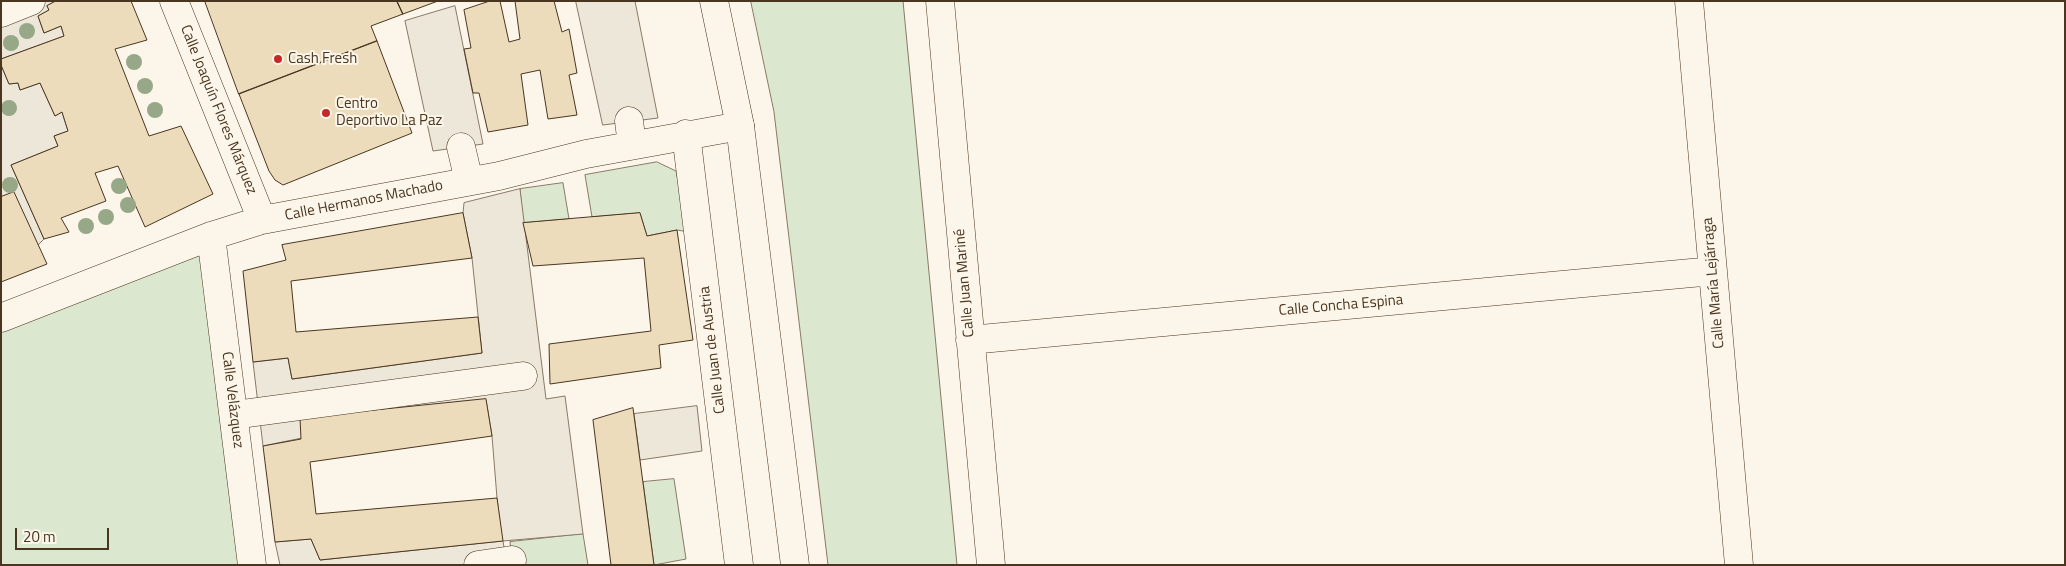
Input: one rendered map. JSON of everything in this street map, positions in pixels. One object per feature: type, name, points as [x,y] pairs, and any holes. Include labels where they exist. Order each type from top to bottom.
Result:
[{"type":"street","points":[[1,13],[31,1]]},
{"type":"street","name":"Calle Joaquín Flores Márquez","points":[[174,1],[262,220]]},
{"type":"street","points":[[714,1],[740,126],[795,565]]},
{"type":"street","name":"Calle Juan Mariné","points":[[940,1],[991,565]]},
{"type":"street","name":"Calle María Lejárraga","points":[[1689,1],[1738,565]]},
{"type":"street","name":"Calle Hermanos Machado","points":[[1,318],[211,236],[262,220],[468,181],[631,133],[686,134],[740,126]]},
{"type":"street","name":"Calle Juan de Austria","points":[[686,134],[738,565]]},
{"type":"street","points":[[461,147],[468,181]]},
{"type":"street","name":"Calle Velázquez","points":[[211,236],[252,565]]},
{"type":"street","name":"Calle Concha Espina","points":[[970,340],[1713,271]]},
{"type":"street","points":[[234,415],[523,376]]},
{"type":"street","points":[[478,565],[512,560]]},
{"type":"green space","points":[[751,1],[903,1],[957,565],[828,565],[774,112]]},
{"type":"green space","points":[[657,162],[676,171],[689,232],[677,230],[647,236],[640,213],[592,217],[585,175]]},
{"type":"green space","points":[[563,183],[569,219],[523,223],[520,189]]},
{"type":"green space","points":[[211,236],[252,565],[1,565],[1,318]]},
{"type":"green space","points":[[674,479],[686,559],[654,565],[643,482]]},
{"type":"green space","points":[[583,534],[588,565],[512,565],[510,542]]},
{"type":"shaded area","points":[[1,1],[56,1],[47,6],[49,10],[38,16],[44,33],[61,26],[64,36],[1,59]]},
{"type":"shaded area","points":[[576,1],[635,1],[658,118],[603,125]]},
{"type":"shaded area","points":[[455,6],[483,144],[433,151],[405,21]]},
{"type":"shaded area","points":[[1,65],[9,84],[18,83],[20,90],[40,83],[55,116],[62,112],[68,131],[54,136],[58,146],[11,165],[44,239],[38,245],[1,197]]},
{"type":"shaded area","points":[[520,189],[546,399],[565,396],[583,534],[503,541],[507,565],[280,565],[275,542],[311,539],[320,560],[502,541],[492,436],[486,400],[263,446],[253,362],[288,358],[292,379],[482,353],[472,258],[463,213],[464,203]]},
{"type":"shaded area","points":[[697,406],[702,451],[640,460],[634,414]]},
{"type":"building","points":[[56,1],[131,1],[147,40],[115,49],[149,136],[181,126],[213,194],[145,227],[118,166],[95,173],[106,201],[61,218],[69,232],[44,239],[11,165],[58,146],[54,136],[68,131],[62,112],[55,116],[40,83],[20,90],[18,83],[9,84],[1,65],[1,59],[64,36],[61,26],[44,33],[38,16],[49,10],[47,6]]},
{"type":"building","name":"Cash Fresh","points":[[205,1],[397,1],[403,14],[371,26],[377,41],[239,94]]},
{"type":"building","points":[[397,1],[438,1],[403,14]]},
{"type":"building","points":[[490,1],[500,1],[509,42],[520,39],[515,1],[554,1],[562,32],[569,29],[577,73],[569,75],[577,115],[548,119],[540,70],[521,74],[528,125],[488,132],[479,93],[473,93],[464,49],[471,48],[464,10]]},
{"type":"building","name":"Centro Deportivo La Paz","points":[[377,41],[412,133],[283,185],[275,180],[269,171],[239,94]]},
{"type":"building","points":[[14,192],[47,264],[1,282],[1,197]]},
{"type":"building","points":[[463,213],[472,258],[291,281],[296,332],[478,317],[482,353],[292,379],[288,358],[253,362],[243,271],[286,260],[282,245]]},
{"type":"building","points":[[640,213],[647,236],[677,230],[693,340],[659,345],[661,368],[550,384],[549,344],[651,331],[644,258],[533,266],[523,223]]},
{"type":"building","points":[[486,399],[492,436],[310,462],[316,514],[497,498],[503,541],[320,560],[311,539],[275,542],[263,446],[301,439],[300,418]]},
{"type":"building","points":[[633,408],[654,565],[611,565],[593,420]]},
{"type":"place","name":"Cash Fresh","points":[[278,59]]},
{"type":"place","name":"Centro Deportivo La Paz","points":[[326,113]]}]
